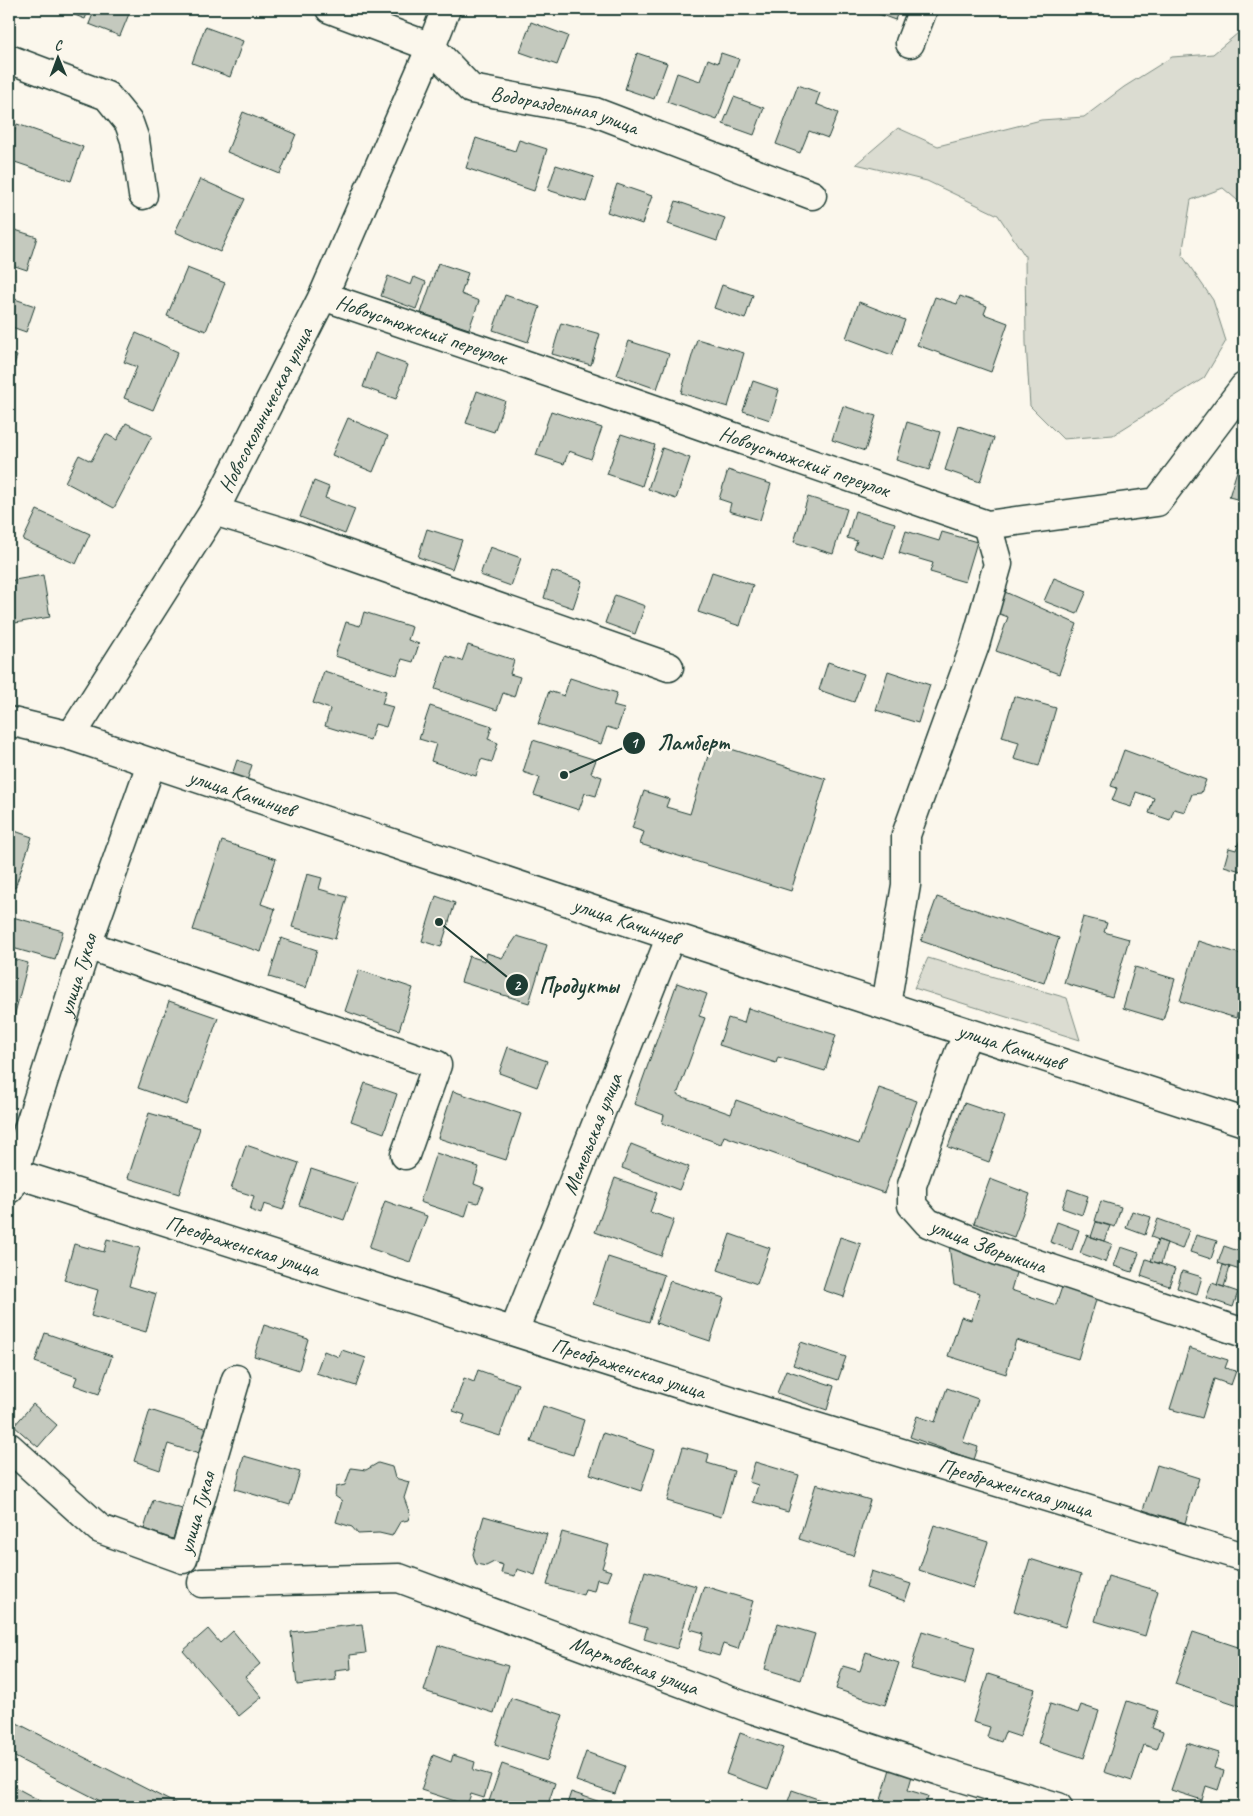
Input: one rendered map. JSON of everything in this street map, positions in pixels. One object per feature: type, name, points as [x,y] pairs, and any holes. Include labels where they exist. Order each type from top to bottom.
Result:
[{"type":"street","name":"Водораздельная улица","points":[[330,9],[431,47],[471,89],[594,112],[812,195]]},
{"type":"street","name":"Новосокольническая улица","points":[[71,736],[214,511],[323,296],[446,9]]},
{"type":"street","points":[[910,43],[923,9]]},
{"type":"street","points":[[11,65],[107,96],[129,123],[135,140],[143,195]]},
{"type":"street","name":"Новоустюжский переулок","points":[[323,296],[987,525],[1157,502],[1244,387]]},
{"type":"street","points":[[214,511],[283,532],[669,667]]},
{"type":"street","points":[[886,1005],[906,884],[906,835],[975,645],[998,564],[987,525]]},
{"type":"street","name":"улица Качинцев","points":[[9,721],[71,736],[671,936],[1244,1122]]},
{"type":"street","name":"улица Тукая","points":[[12,1181],[87,945],[151,764]]},
{"type":"street","name":"Мемельская улица","points":[[514,1331],[671,936]]},
{"type":"street","points":[[87,945],[437,1065],[405,1155]]},
{"type":"street","name":"улица Зворыкина","points":[[968,1033],[959,1053],[912,1185],[912,1205],[928,1223],[998,1251],[1244,1333]]},
{"type":"street","name":"Преображенская улица","points":[[12,1181],[514,1331],[766,1412],[1244,1557]]},
{"type":"street","name":"улица Тукая","points":[[9,1447],[100,1529],[182,1559],[236,1379]]},
{"type":"street","name":"Мартовская улица","points":[[202,1584],[400,1578],[755,1710],[940,1771],[1058,1807]]},
{"type":"shaded area","points":[[1244,28],[1244,206],[1223,188],[1191,200],[1182,255],[1213,300],[1226,341],[1204,378],[1113,435],[1063,439],[1030,406],[1026,343],[1025,256],[998,215],[927,181],[856,164],[898,128],[938,146],[1041,120],[1084,117],[1124,87],[1172,57],[1213,54]]},
{"type":"shaded area","points":[[928,958],[1067,998],[1080,1040],[914,988]]},
{"type":"building","points":[[59,9],[89,9],[85,19]]},
{"type":"building","points":[[95,9],[131,9],[120,36],[89,24]]},
{"type":"building","points":[[869,9],[899,9],[895,20]]},
{"type":"building","points":[[531,22],[568,36],[557,65],[520,52]]},
{"type":"building","points":[[205,27],[243,41],[230,77],[192,63]]},
{"type":"building","points":[[637,53],[667,63],[654,99],[625,89]]},
{"type":"building","points":[[721,53],[739,59],[717,120],[667,102],[677,73],[700,81],[708,59],[718,63]]},
{"type":"building","points":[[798,85],[820,93],[816,104],[838,113],[828,138],[809,131],[800,153],[776,144]]},
{"type":"building","points":[[734,97],[764,108],[754,135],[723,124]]},
{"type":"building","points":[[243,112],[296,134],[280,174],[227,152]]},
{"type":"building","points":[[17,124],[83,147],[71,181],[9,160],[9,148]]},
{"type":"building","points":[[476,138],[515,151],[519,140],[547,149],[534,191],[466,168]]},
{"type":"building","points":[[556,165],[594,177],[586,202],[548,190]]},
{"type":"building","points":[[200,179],[245,199],[220,252],[175,232]]},
{"type":"building","points":[[617,184],[652,196],[642,224],[607,212]]},
{"type":"building","points":[[676,201],[725,218],[717,241],[668,224]]},
{"type":"building","points":[[9,228],[37,237],[27,270],[9,264]]},
{"type":"building","points":[[438,263],[468,273],[461,294],[479,301],[469,329],[421,313]]},
{"type":"building","points":[[187,268],[225,283],[206,331],[167,316]]},
{"type":"building","points":[[388,276],[411,285],[414,277],[426,282],[416,309],[381,296]]},
{"type":"building","points":[[722,285],[753,295],[745,319],[714,308]]},
{"type":"building","points":[[505,295],[540,307],[528,342],[493,330]]},
{"type":"building","points":[[960,296],[987,306],[984,314],[1008,323],[991,372],[917,345],[935,297],[957,304]]},
{"type":"building","points":[[9,297],[35,306],[26,332],[9,326]]},
{"type":"building","points":[[859,302],[905,320],[892,355],[846,338]]},
{"type":"building","points":[[561,323],[600,334],[591,365],[552,354]]},
{"type":"building","points":[[136,333],[178,352],[153,410],[124,398],[137,367],[124,362]]},
{"type":"building","points":[[697,339],[744,353],[728,407],[681,393]]},
{"type":"building","points":[[629,341],[669,354],[657,389],[617,375]]},
{"type":"building","points":[[9,353],[17,356],[9,378]]},
{"type":"building","points":[[375,353],[408,365],[396,399],[363,387]]},
{"type":"building","points":[[753,381],[779,390],[770,420],[743,411]]},
{"type":"building","points":[[477,391],[505,401],[494,432],[466,423]]},
{"type":"building","points":[[843,406],[876,416],[865,451],[832,440]]},
{"type":"building","points":[[551,411],[602,428],[591,459],[569,451],[564,464],[536,455]]},
{"type":"building","points":[[348,418],[388,436],[373,472],[332,455]]},
{"type":"building","points":[[907,422],[940,432],[929,470],[896,460]]},
{"type":"building","points":[[126,423],[152,436],[114,508],[65,482],[79,455],[91,461],[106,434],[117,440]]},
{"type":"building","points":[[959,426],[994,438],[980,482],[945,470]]},
{"type":"building","points":[[621,434],[655,445],[642,486],[607,474]]},
{"type":"building","points":[[662,448],[690,458],[676,499],[648,489]]},
{"type":"building","points":[[1244,452],[1244,501],[1229,497]]},
{"type":"building","points":[[728,470],[771,484],[760,520],[729,511],[731,503],[719,499]]},
{"type":"building","points":[[314,481],[329,487],[325,498],[355,509],[345,534],[300,517]]},
{"type":"building","points":[[808,497],[847,509],[833,554],[794,542]]},
{"type":"building","points":[[37,510],[90,534],[76,564],[23,540]]},
{"type":"building","points":[[855,511],[895,523],[884,558],[854,549],[857,541],[847,538]]},
{"type":"building","points":[[427,529],[462,540],[452,569],[418,557]]},
{"type":"building","points":[[906,531],[939,541],[942,532],[977,542],[965,582],[930,572],[933,563],[899,553]]},
{"type":"building","points":[[490,547],[521,558],[511,586],[480,575]]},
{"type":"building","points":[[552,571],[582,581],[573,608],[544,598]]},
{"type":"building","points":[[712,572],[753,585],[740,626],[698,612]]},
{"type":"building","points":[[43,575],[50,617],[15,623],[9,581]]},
{"type":"building","points":[[1054,578],[1087,591],[1077,614],[1044,601]]},
{"type":"building","points":[[1005,592],[1077,624],[1059,674],[996,651],[1008,617],[997,613]]},
{"type":"building","points":[[615,595],[645,606],[635,634],[605,623]]},
{"type":"building","points":[[364,612],[412,627],[408,640],[419,644],[413,662],[402,659],[397,675],[335,656],[346,622],[360,626]]},
{"type":"building","points":[[468,645],[514,660],[510,674],[520,677],[514,697],[503,693],[497,710],[435,689],[446,656],[462,661]]},
{"type":"building","points":[[828,662],[864,674],[854,702],[819,690]]},
{"type":"building","points":[[324,671],[386,691],[382,704],[393,707],[386,727],[375,724],[370,740],[325,726],[330,709],[313,703]]},
{"type":"building","points":[[888,671],[930,685],[918,723],[876,710]]},
{"type":"building","points":[[570,678],[617,693],[613,706],[624,709],[617,730],[607,727],[601,744],[538,724],[549,691],[564,696]]},
{"type":"building","points":[[1014,696],[1056,708],[1039,766],[1014,759],[1019,742],[1002,737]]},
{"type":"building","points":[[430,706],[492,726],[488,739],[498,743],[492,762],[481,759],[476,776],[431,761],[436,744],[419,739]]},
{"type":"building","points":[[533,740],[596,760],[591,773],[602,777],[596,796],[585,793],[579,810],[534,795],[540,778],[523,772]]},
{"type":"building","points":[[712,743],[826,779],[791,891],[640,844],[644,832],[632,828],[644,791],[669,799],[666,807],[690,814]]},
{"type":"building","points":[[1124,750],[1206,780],[1201,793],[1192,794],[1185,812],[1174,809],[1170,820],[1149,813],[1154,798],[1136,792],[1131,807],[1112,801],[1117,788],[1111,786]]},
{"type":"building","points":[[237,760],[252,765],[247,781],[232,775]]},
{"type":"building","points":[[9,829],[32,837],[15,888],[9,886]]},
{"type":"building","points":[[1240,840],[1244,842],[1244,872],[1224,866],[1229,848],[1236,850]]},
{"type":"building","points":[[222,841],[276,859],[261,904],[275,909],[261,952],[193,930]]},
{"type":"building","points":[[307,874],[322,878],[319,889],[347,897],[335,939],[292,927]]},
{"type":"building","points":[[436,896],[455,903],[441,947],[422,941]]},
{"type":"building","points":[[937,897],[1059,938],[1044,983],[921,941]]},
{"type":"building","points":[[9,916],[63,931],[55,960],[9,947]]},
{"type":"building","points":[[1083,917],[1107,923],[1104,932],[1129,939],[1112,997],[1064,983]]},
{"type":"building","points":[[517,936],[547,945],[529,1003],[461,982],[469,956],[485,961],[487,953],[502,958]]},
{"type":"building","points":[[281,938],[317,950],[306,988],[269,977]]},
{"type":"building","points":[[1198,941],[1244,955],[1244,989],[1236,1018],[1180,1001]]},
{"type":"building","points":[[9,958],[28,963],[14,1017],[9,1015]]},
{"type":"building","points":[[1135,967],[1175,979],[1163,1020],[1123,1008]]},
{"type":"building","points":[[359,970],[413,988],[399,1030],[345,1011]]},
{"type":"building","points":[[677,983],[707,994],[699,1016],[705,1018],[677,1095],[731,1114],[736,1100],[859,1144],[879,1088],[917,1101],[884,1193],[724,1136],[721,1144],[662,1123],[664,1115],[634,1104]]},
{"type":"building","points":[[169,1001],[218,1018],[187,1105],[138,1088]]},
{"type":"building","points":[[748,1008],[836,1035],[825,1071],[778,1057],[776,1063],[719,1045],[728,1018],[744,1023]]},
{"type":"building","points":[[508,1047],[547,1061],[537,1087],[499,1073]]},
{"type":"building","points":[[365,1083],[397,1094],[384,1133],[351,1121]]},
{"type":"building","points":[[453,1091],[521,1114],[506,1160],[438,1138]]},
{"type":"building","points":[[964,1103],[1005,1117],[989,1162],[948,1147]]},
{"type":"building","points":[[149,1113],[200,1128],[179,1194],[128,1178]]},
{"type":"building","points":[[631,1144],[689,1167],[679,1190],[622,1168]]},
{"type":"building","points":[[246,1145],[299,1163],[283,1210],[264,1204],[261,1214],[250,1210],[254,1196],[231,1189]]},
{"type":"building","points":[[436,1153],[479,1167],[474,1184],[484,1188],[478,1203],[470,1201],[465,1217],[420,1202]]},
{"type":"building","points":[[311,1169],[357,1184],[344,1220],[299,1205]]},
{"type":"building","points":[[615,1178],[657,1193],[650,1212],[674,1220],[661,1256],[595,1232]]},
{"type":"building","points":[[990,1179],[1030,1194],[1014,1237],[974,1223]]},
{"type":"building","points":[[1068,1189],[1088,1196],[1082,1215],[1062,1208]]},
{"type":"building","points":[[385,1201],[427,1216],[410,1262],[369,1248]]},
{"type":"building","points":[[1101,1201],[1121,1207],[1115,1227],[1095,1221]]},
{"type":"building","points":[[1132,1211],[1151,1217],[1145,1235],[1126,1228]]},
{"type":"building","points":[[1158,1219],[1189,1230],[1182,1249],[1151,1237]]},
{"type":"building","points":[[1057,1222],[1079,1230],[1072,1250],[1050,1242]]},
{"type":"building","points":[[1096,1222],[1110,1226],[1104,1241],[1091,1237]]},
{"type":"building","points":[[730,1234],[770,1248],[757,1284],[718,1270]]},
{"type":"building","points":[[1087,1235],[1112,1244],[1105,1262],[1080,1253]]},
{"type":"building","points":[[1196,1235],[1217,1241],[1211,1259],[1190,1252]]},
{"type":"building","points":[[840,1237],[861,1244],[844,1297],[823,1290]]},
{"type":"building","points":[[107,1239],[140,1248],[129,1286],[156,1294],[146,1332],[91,1316],[98,1290],[64,1280],[74,1244],[104,1252]]},
{"type":"building","points":[[1158,1240],[1167,1243],[1161,1264],[1151,1261]]},
{"type":"building","points":[[949,1245],[1018,1266],[1011,1290],[1056,1305],[1062,1287],[1097,1297],[1078,1359],[1016,1340],[1006,1374],[948,1356],[961,1317],[971,1320],[980,1293],[954,1285]]},
{"type":"building","points":[[1224,1246],[1244,1253],[1243,1271],[1218,1263]]},
{"type":"building","points":[[1121,1247],[1139,1253],[1132,1272],[1114,1266]]},
{"type":"building","points":[[608,1257],[664,1275],[649,1322],[593,1304]]},
{"type":"building","points":[[1146,1259],[1175,1269],[1169,1286],[1141,1276]]},
{"type":"building","points":[[1223,1265],[1230,1267],[1224,1287],[1217,1285]]},
{"type":"building","points":[[1182,1271],[1202,1277],[1197,1294],[1177,1288]]},
{"type":"building","points":[[670,1281],[724,1298],[710,1341],[656,1323]]},
{"type":"building","points":[[1212,1283],[1238,1292],[1233,1307],[1206,1298]]},
{"type":"building","points":[[264,1325],[308,1339],[299,1370],[254,1356]]},
{"type":"building","points":[[45,1333],[112,1356],[99,1394],[74,1385],[77,1377],[35,1362]]},
{"type":"building","points":[[801,1342],[846,1357],[838,1380],[793,1365]]},
{"type":"building","points":[[1189,1348],[1228,1360],[1225,1368],[1236,1371],[1231,1385],[1214,1379],[1202,1418],[1170,1409]]},
{"type":"building","points":[[342,1350],[366,1358],[356,1386],[316,1373],[324,1351],[339,1357]]},
{"type":"building","points":[[478,1370],[518,1384],[500,1436],[462,1424],[465,1415],[453,1411],[464,1378],[474,1382]]},
{"type":"building","points":[[786,1370],[834,1386],[827,1410],[777,1393]]},
{"type":"building","points":[[947,1388],[978,1399],[963,1442],[978,1447],[974,1460],[910,1437],[917,1416],[935,1422]]},
{"type":"building","points":[[33,1404],[57,1425],[38,1447],[14,1426]]},
{"type":"building","points":[[543,1406],[584,1420],[573,1455],[531,1442]]},
{"type":"building","points":[[150,1410],[208,1429],[199,1454],[168,1444],[160,1470],[134,1461]]},
{"type":"building","points":[[603,1433],[654,1450],[641,1491],[590,1474]]},
{"type":"building","points":[[683,1447],[709,1454],[707,1463],[734,1471],[721,1517],[667,1501]]},
{"type":"building","points":[[244,1456],[300,1472],[290,1505],[235,1489]]},
{"type":"building","points":[[755,1462],[799,1475],[788,1512],[753,1502],[758,1485],[749,1482]]},
{"type":"building","points":[[378,1463],[392,1467],[395,1478],[409,1482],[404,1498],[410,1514],[408,1520],[400,1522],[392,1536],[379,1533],[358,1534],[352,1527],[336,1522],[342,1501],[335,1496],[336,1487],[345,1485],[351,1468],[366,1470]]},
{"type":"building","points":[[1157,1465],[1199,1478],[1185,1523],[1143,1510]]},
{"type":"building","points":[[816,1484],[870,1500],[853,1556],[799,1539]]},
{"type":"building","points":[[153,1500],[182,1509],[173,1539],[144,1529]]},
{"type":"building","points":[[484,1516],[547,1534],[535,1575],[517,1569],[515,1576],[501,1573],[503,1565],[494,1562],[486,1566],[476,1564],[473,1554]]},
{"type":"building","points":[[934,1525],[988,1542],[973,1588],[919,1570]]},
{"type":"building","points":[[562,1532],[609,1545],[602,1568],[611,1571],[607,1581],[597,1579],[594,1591],[585,1589],[583,1595],[547,1585]]},
{"type":"building","points":[[1030,1559],[1081,1575],[1065,1627],[1014,1611]]},
{"type":"building","points":[[645,1571],[696,1586],[677,1649],[644,1639],[647,1628],[630,1623]]},
{"type":"building","points":[[871,1571],[911,1584],[905,1601],[866,1588]]},
{"type":"building","points":[[1108,1576],[1158,1591],[1145,1636],[1095,1621]]},
{"type":"building","points":[[704,1586],[753,1601],[738,1649],[723,1644],[719,1656],[699,1650],[704,1633],[690,1629]]},
{"type":"building","points":[[778,1623],[815,1634],[801,1680],[765,1669]]},
{"type":"building","points":[[362,1624],[366,1653],[350,1655],[351,1669],[335,1671],[336,1680],[297,1685],[291,1632]]},
{"type":"building","points":[[208,1629],[220,1643],[233,1631],[260,1664],[245,1677],[262,1697],[239,1716],[183,1651]]},
{"type":"building","points":[[922,1631],[975,1647],[965,1684],[911,1669]]},
{"type":"building","points":[[1193,1632],[1244,1649],[1244,1707],[1175,1684]]},
{"type":"building","points":[[438,1645],[508,1666],[494,1713],[424,1691]]},
{"type":"building","points":[[866,1652],[899,1663],[885,1705],[836,1689],[843,1666],[860,1671]]},
{"type":"building","points":[[988,1674],[1035,1689],[1020,1737],[1005,1732],[1001,1742],[987,1737],[990,1727],[973,1722]]},
{"type":"building","points":[[511,1698],[563,1715],[547,1761],[495,1744]]},
{"type":"building","points":[[1127,1701],[1158,1711],[1152,1728],[1163,1732],[1157,1749],[1144,1745],[1132,1781],[1104,1772]]},
{"type":"building","points":[[1050,1704],[1078,1713],[1081,1705],[1099,1711],[1084,1758],[1038,1743]]},
{"type":"building","points":[[9,1719],[182,1807],[112,1807],[9,1754]]},
{"type":"building","points":[[740,1733],[783,1748],[768,1789],[726,1774]]},
{"type":"building","points":[[1187,1743],[1219,1753],[1214,1768],[1224,1771],[1218,1790],[1206,1786],[1202,1800],[1171,1790]]},
{"type":"building","points":[[586,1752],[625,1766],[615,1794],[576,1781]]},
{"type":"building","points":[[433,1755],[451,1762],[453,1755],[475,1762],[473,1770],[491,1775],[484,1798],[471,1794],[467,1805],[421,1790]]},
{"type":"building","points":[[502,1764],[555,1783],[547,1807],[487,1807]]},
{"type":"building","points":[[890,1769],[912,1776],[908,1790],[928,1796],[925,1807],[879,1807]]},
{"type":"building","points":[[9,1784],[52,1807],[9,1807]]},
{"type":"building","points":[[792,1790],[841,1807],[786,1807]]},
{"type":"building","points":[[571,1792],[615,1807],[566,1807]]},
{"type":"place","name":"Ламберт","points":[[564,775]]},
{"type":"place","name":"Продукты","points":[[439,922]]}]
